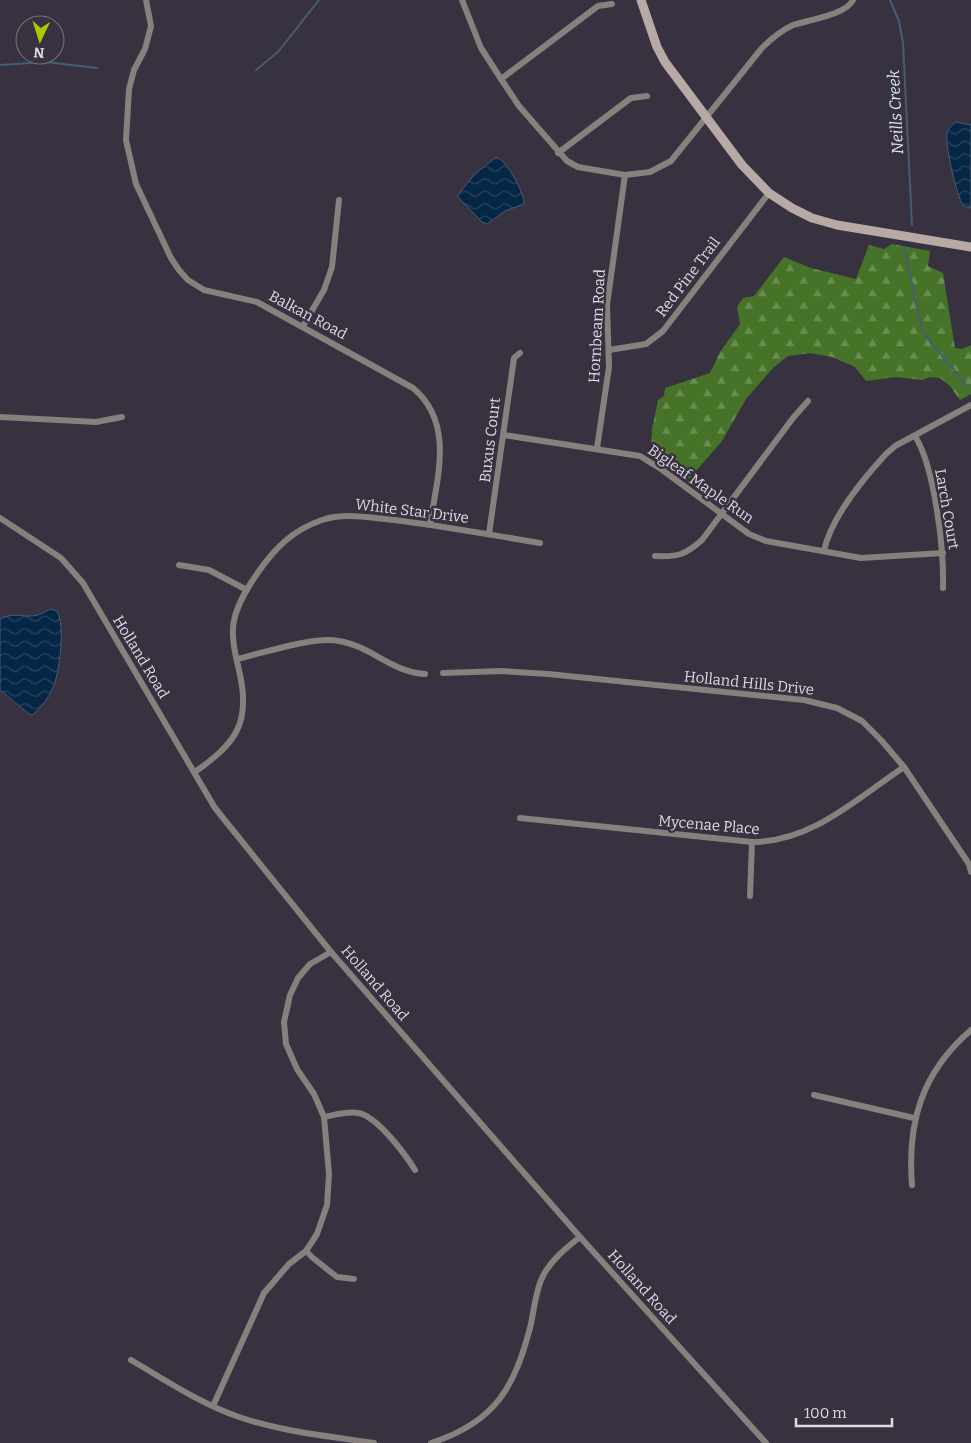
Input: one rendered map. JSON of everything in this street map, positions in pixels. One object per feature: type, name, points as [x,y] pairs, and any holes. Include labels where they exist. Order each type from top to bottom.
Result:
[{"type":"street","name":"Balkan Road","points":[[146,0],[151,26],[145,50],[134,70],[129,89],[126,140],[136,184],[167,250],[179,270],[188,280],[204,290],[257,302],[304,326],[413,388],[431,406],[440,432],[441,449],[430,524]]},
{"type":"street","points":[[462,0],[481,48],[518,106],[558,153],[578,167],[625,175],[650,172],[661,168],[684,146],[762,48],[776,34],[792,26],[844,9],[852,0]]},
{"type":"street","points":[[641,0],[657,47],[665,62],[742,165],[769,193],[812,218],[837,225],[971,247]]},
{"type":"street","points":[[500,78],[598,6],[612,4]]},
{"type":"street","points":[[558,153],[631,98],[647,96]]},
{"type":"street","name":"Hornbeam Road","points":[[597,448],[609,350],[607,305],[625,175]]},
{"type":"street","name":"Red Pine Trail","points":[[609,350],[646,344],[663,331],[769,193]]},
{"type":"street","points":[[304,326],[324,290],[332,267],[339,200]]},
{"type":"street","name":"Buxus Court","points":[[489,534],[514,358],[520,353]]},
{"type":"street","points":[[655,556],[676,557],[690,550],[723,514],[793,418],[808,401]]},
{"type":"street","points":[[824,551],[831,527],[878,462],[895,446],[971,405]]},
{"type":"street","points":[[0,417],[96,422],[122,417]]},
{"type":"street","name":"Bigleaf Maple Run","points":[[504,435],[631,453],[649,461],[749,534],[766,540],[872,558],[943,553]]},
{"type":"street","name":"Larch Court","points":[[915,436],[924,455],[943,553],[943,588]]},
{"type":"street","name":"White Star Drive","points":[[195,772],[224,750],[235,737],[241,723],[244,700],[233,640],[233,622],[247,590],[274,550],[287,538],[323,520],[351,516],[430,524],[540,543]]},
{"type":"street","name":"Holland Road","points":[[0,518],[61,558],[82,583],[215,808],[331,952],[580,1237],[766,1443]]},
{"type":"street","points":[[179,565],[209,570],[247,590]]},
{"type":"street","points":[[237,659],[314,642],[334,640],[354,645],[398,669],[425,674]]},
{"type":"street","name":"Holland Hills Drive","points":[[443,673],[502,671],[548,674],[804,700],[837,708],[862,721],[904,767],[961,852],[971,872]]},
{"type":"street","name":"Mycenae Place","points":[[520,818],[752,842],[773,842],[826,822],[904,767]]},
{"type":"street","points":[[750,896],[752,842]]},
{"type":"street","points":[[213,1406],[264,1293],[289,1264],[306,1250],[317,1234],[327,1205],[330,1174],[324,1117],[314,1094],[297,1069],[286,1044],[284,1022],[290,995],[298,978],[310,964],[331,952]]},
{"type":"street","points":[[912,1186],[910,1162],[914,1118],[922,1095],[936,1070],[955,1045],[971,1030]]},
{"type":"street","points":[[814,1096],[914,1118]]},
{"type":"street","points":[[324,1117],[343,1113],[360,1113],[374,1121],[415,1170]]},
{"type":"street","points":[[432,1443],[456,1435],[482,1419],[511,1383],[522,1357],[542,1276],[559,1254],[580,1237]]},
{"type":"street","points":[[306,1250],[312,1258],[337,1277],[354,1279]]},
{"type":"street","points":[[131,1360],[213,1406],[269,1426],[374,1443]]},
{"type":"green space","points":[[892,244],[930,251],[928,266],[943,273],[955,348],[962,349],[971,345],[971,394],[960,400],[950,386],[940,378],[930,377],[922,380],[895,377],[866,381],[855,367],[832,357],[810,353],[788,356],[773,368],[746,399],[722,441],[689,479],[651,452],[652,429],[658,400],[664,396],[665,388],[710,373],[720,352],[740,324],[737,307],[743,298],[754,296],[784,257],[811,268],[856,279],[869,245],[884,249]]},
{"type":"water","points":[[956,122],[971,125],[971,208],[963,206],[950,160],[947,134],[949,128]]},
{"type":"water","points":[[496,157],[505,164],[514,178],[521,192],[524,204],[505,211],[487,224],[482,222],[457,196],[474,175]]},
{"type":"water","points":[[50,609],[57,611],[61,625],[59,666],[49,696],[32,715],[0,690],[0,619],[13,615],[35,615]]},
{"type":"waterway","points":[[256,70],[278,52],[319,0]]},
{"type":"waterway","name":"Neills Creek","points":[[890,0],[899,21],[903,43],[912,225]]},
{"type":"waterway","points":[[0,65],[46,62],[97,68]]},
{"type":"waterway","name":"Neills Creek","points":[[904,247],[922,331],[967,386]]}]
